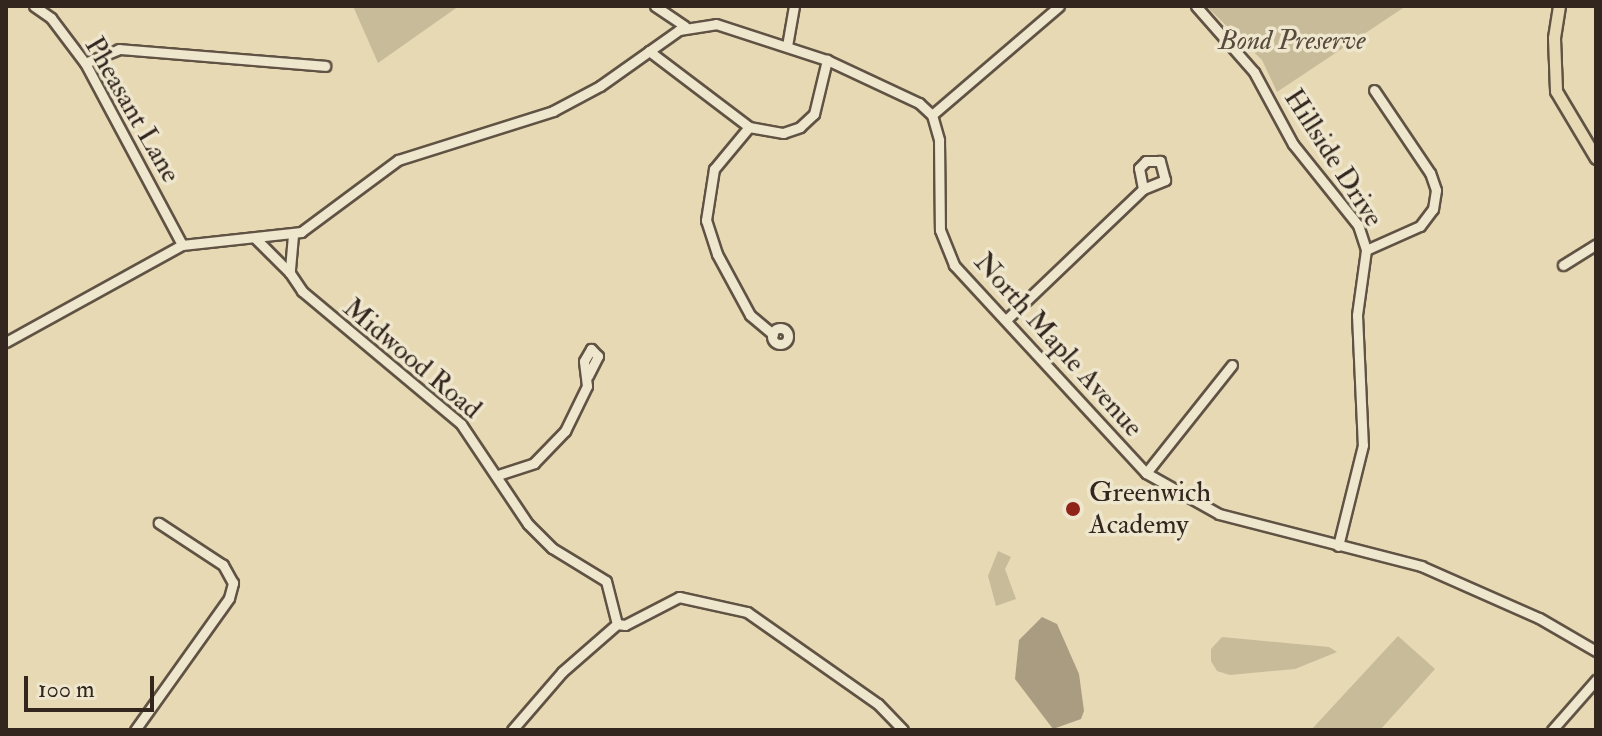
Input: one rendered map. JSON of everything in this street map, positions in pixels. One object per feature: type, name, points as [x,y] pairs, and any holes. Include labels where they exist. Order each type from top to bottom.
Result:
[{"type":"main road","points":[[1559,6],[1554,38],[1556,91],[1596,158]]},
{"type":"street","name":"Pheasant Lane","points":[[34,6],[51,18],[85,63],[182,245]]},
{"type":"street","points":[[655,6],[685,26]]},
{"type":"street","points":[[787,46],[794,6]]},
{"type":"street","points":[[6,342],[182,245],[293,235],[398,160],[566,106],[685,26],[716,24],[827,60],[919,103],[932,115],[1059,6]]},
{"type":"street","name":"Hillside Drive","points":[[1196,6],[1254,72],[1293,144],[1358,225],[1366,250],[1357,315],[1363,445],[1338,546]]},
{"type":"street","points":[[85,63],[119,49],[325,66]]},
{"type":"street","points":[[649,51],[749,127],[783,133],[800,127],[814,114],[827,60]]},
{"type":"street","points":[[1366,250],[1420,226],[1433,209],[1436,190],[1430,173],[1374,90]]},
{"type":"street","name":"North Maple Avenue","points":[[932,115],[939,140],[945,248],[1006,320],[1146,473],[1219,514],[1421,566],[1539,618],[1596,651]]},
{"type":"street","points":[[749,127],[714,169],[706,220],[717,254],[750,315],[773,334]]},
{"type":"street","points":[[1006,320],[1143,189]]},
{"type":"street","points":[[290,273],[293,235]]},
{"type":"street","name":"Midwood Road","points":[[256,239],[327,317],[449,412],[540,536],[606,581],[617,624]]},
{"type":"street","points":[[1563,265],[1596,244]]},
{"type":"street","points":[[1146,473],[1232,365]]},
{"type":"street","points":[[498,475],[526,469],[553,447],[582,400],[588,376]]},
{"type":"street","points":[[135,730],[229,598],[233,583],[223,565],[159,523]]},
{"type":"street","points":[[513,730],[562,672],[617,624],[625,625],[679,597],[728,605],[774,628],[878,704],[903,730]]},
{"type":"street","points":[[1552,730],[1596,680]]},
{"type":"green space","points":[[353,6],[459,6],[378,63]]},
{"type":"green space","name":"Bond Preserve","points":[[1206,6],[1406,6],[1277,92],[1262,60]]},
{"type":"green space","points":[[998,551],[1011,557],[1005,569],[1016,599],[996,606],[988,576]]},
{"type":"green space","points":[[1398,636],[1435,669],[1380,730],[1311,730]]},
{"type":"green space","points":[[1222,637],[1329,647],[1337,652],[1295,669],[1230,675],[1217,671],[1211,661],[1211,649]]},
{"type":"shaded area","points":[[1042,617],[1057,624],[1079,674],[1084,711],[1081,719],[1053,729],[1015,679],[1019,640]]},
{"type":"place","name":"Greenwich Academy","points":[[1073,509]]}]
